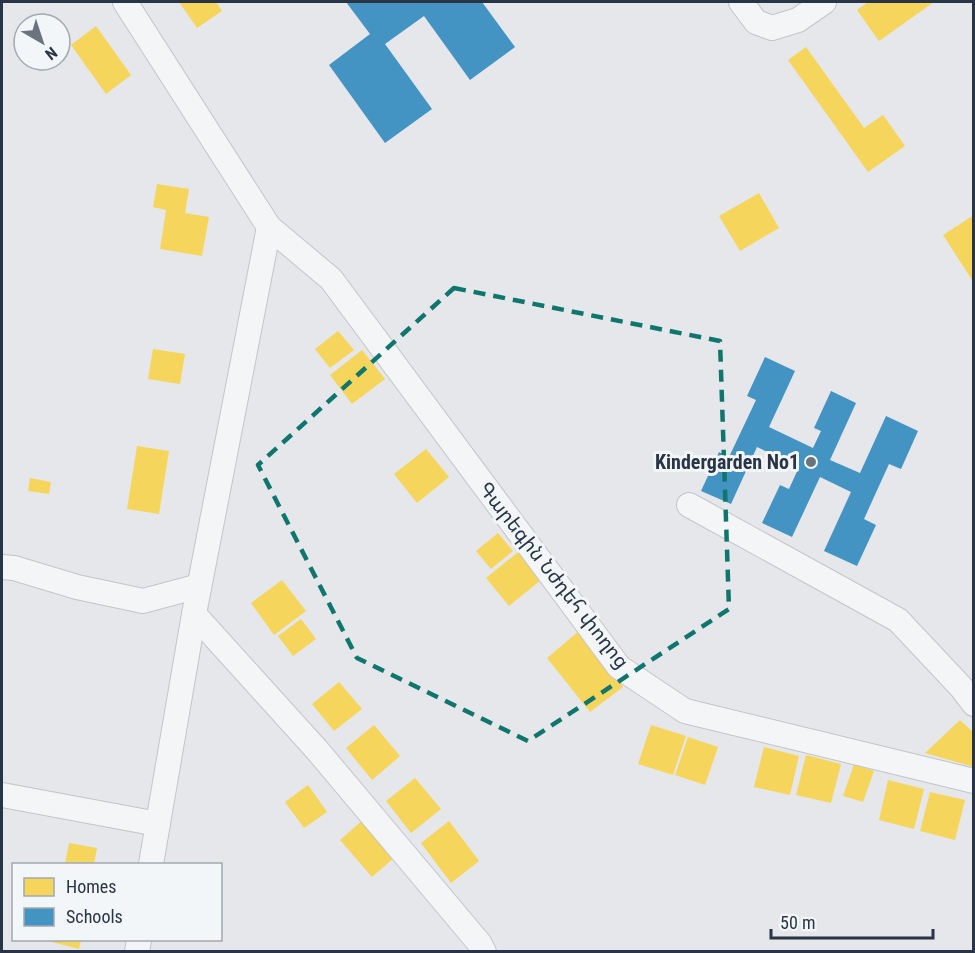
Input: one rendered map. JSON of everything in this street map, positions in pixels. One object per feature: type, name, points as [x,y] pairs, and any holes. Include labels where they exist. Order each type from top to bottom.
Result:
[{"type":"street","name":"Գարեգին Նժդեհ փողոց","points":[[125,2],[269,227],[331,279],[619,667],[685,711],[974,781]]},
{"type":"street","points":[[741,2],[756,22],[772,28],[798,20],[824,2]]},
{"type":"street","points":[[151,863],[199,586],[269,227]]},
{"type":"street","points":[[689,505],[898,620],[969,690]]},
{"type":"street","points":[[2,567],[14,568],[77,587],[143,601],[199,586]]},
{"type":"street","points":[[194,614],[317,750],[484,951]]},
{"type":"street","points":[[2,795],[158,824]]},
{"type":"highlighted area","points":[[454,288],[720,341],[729,609],[528,741],[357,658],[258,465]]},
{"type":"building: Homes","points":[[179,2],[216,2],[222,11],[197,28]]},
{"type":"building: Homes","points":[[868,2],[934,2],[879,41],[857,10]]},
{"type":"building: Homes","points":[[96,26],[131,75],[106,94],[72,44]]},
{"type":"building: Homes","points":[[806,47],[864,128],[883,115],[905,146],[868,172],[788,60]]},
{"type":"building: Homes","points":[[157,184],[189,189],[185,213],[209,217],[202,256],[160,249],[166,210],[153,207]]},
{"type":"building: Homes","points":[[759,193],[779,228],[740,251],[719,216]]},
{"type":"building: Homes","points":[[974,215],[974,283],[943,235]]},
{"type":"building: Homes","points":[[338,331],[354,350],[330,368],[315,349]]},
{"type":"building: Homes","points":[[153,349],[185,354],[180,384],[148,379]]},
{"type":"building: Homes","points":[[362,350],[385,379],[352,404],[330,375]]},
{"type":"building: Homes","points":[[137,446],[169,451],[159,514],[127,509]]},
{"type":"building: Homes","points":[[426,449],[449,477],[417,503],[394,474]]},
{"type":"building: Homes","points":[[30,478],[51,482],[49,494],[28,491]]},
{"type":"building: Homes","points":[[498,533],[513,551],[491,569],[476,551]]},
{"type":"building: Homes","points":[[518,552],[541,580],[509,606],[486,578]]},
{"type":"building: Homes","points":[[282,580],[306,611],[274,635],[251,603]]},
{"type":"building: Homes","points":[[301,619],[316,639],[293,656],[278,636]]},
{"type":"building: Homes","points":[[579,631],[623,687],[590,712],[547,658]]},
{"type":"building: Homes","points":[[339,682],[362,709],[334,731],[312,704]]},
{"type":"building: Homes","points":[[960,720],[974,733],[974,767],[925,753]]},
{"type":"building: Homes","points":[[374,725],[400,756],[372,780],[346,748]]},
{"type":"building: Homes","points":[[651,725],[686,736],[673,775],[638,764]]},
{"type":"building: Homes","points":[[688,737],[718,747],[705,785],[675,775]]},
{"type":"building: Homes","points":[[764,747],[799,756],[790,795],[754,787]]},
{"type":"building: Homes","points":[[806,755],[841,764],[831,803],[796,795]]},
{"type":"building: Homes","points":[[854,764],[874,771],[863,802],[843,796]]},
{"type":"building: Homes","points":[[415,778],[441,809],[411,833],[386,801]]},
{"type":"building: Homes","points":[[888,780],[924,789],[914,829],[879,820]]},
{"type":"building: Homes","points":[[308,785],[327,812],[304,828],[285,802]]},
{"type":"building: Homes","points":[[930,792],[965,800],[955,840],[920,831]]},
{"type":"building: Homes","points":[[363,820],[395,857],[372,877],[340,840]]},
{"type":"building: Homes","points":[[449,821],[479,861],[451,883],[421,843]]},
{"type":"building: Homes","points":[[69,843],[97,848],[94,863],[65,863]]},
{"type":"building: Homes","points":[[48,941],[81,941],[79,949]]},
{"type":"building: Schools","points":[[346,2],[482,2],[515,47],[470,80],[424,16],[385,44],[432,109],[385,143],[329,65],[370,34]]},
{"type":"building: Schools","name":"Kindergarden No1","points":[[765,357],[795,371],[769,427],[813,448],[821,431],[814,428],[831,391],[856,403],[830,460],[860,473],[886,416],[918,431],[901,469],[889,464],[864,519],[876,525],[857,566],[824,551],[851,492],[820,477],[792,537],[762,523],[780,485],[789,489],[799,467],[757,447],[731,504],[701,491],[719,452],[729,457],[756,400],[747,396]]},
{"type":"place","name":"Kindergarden No1","points":[[811,462]]}]
